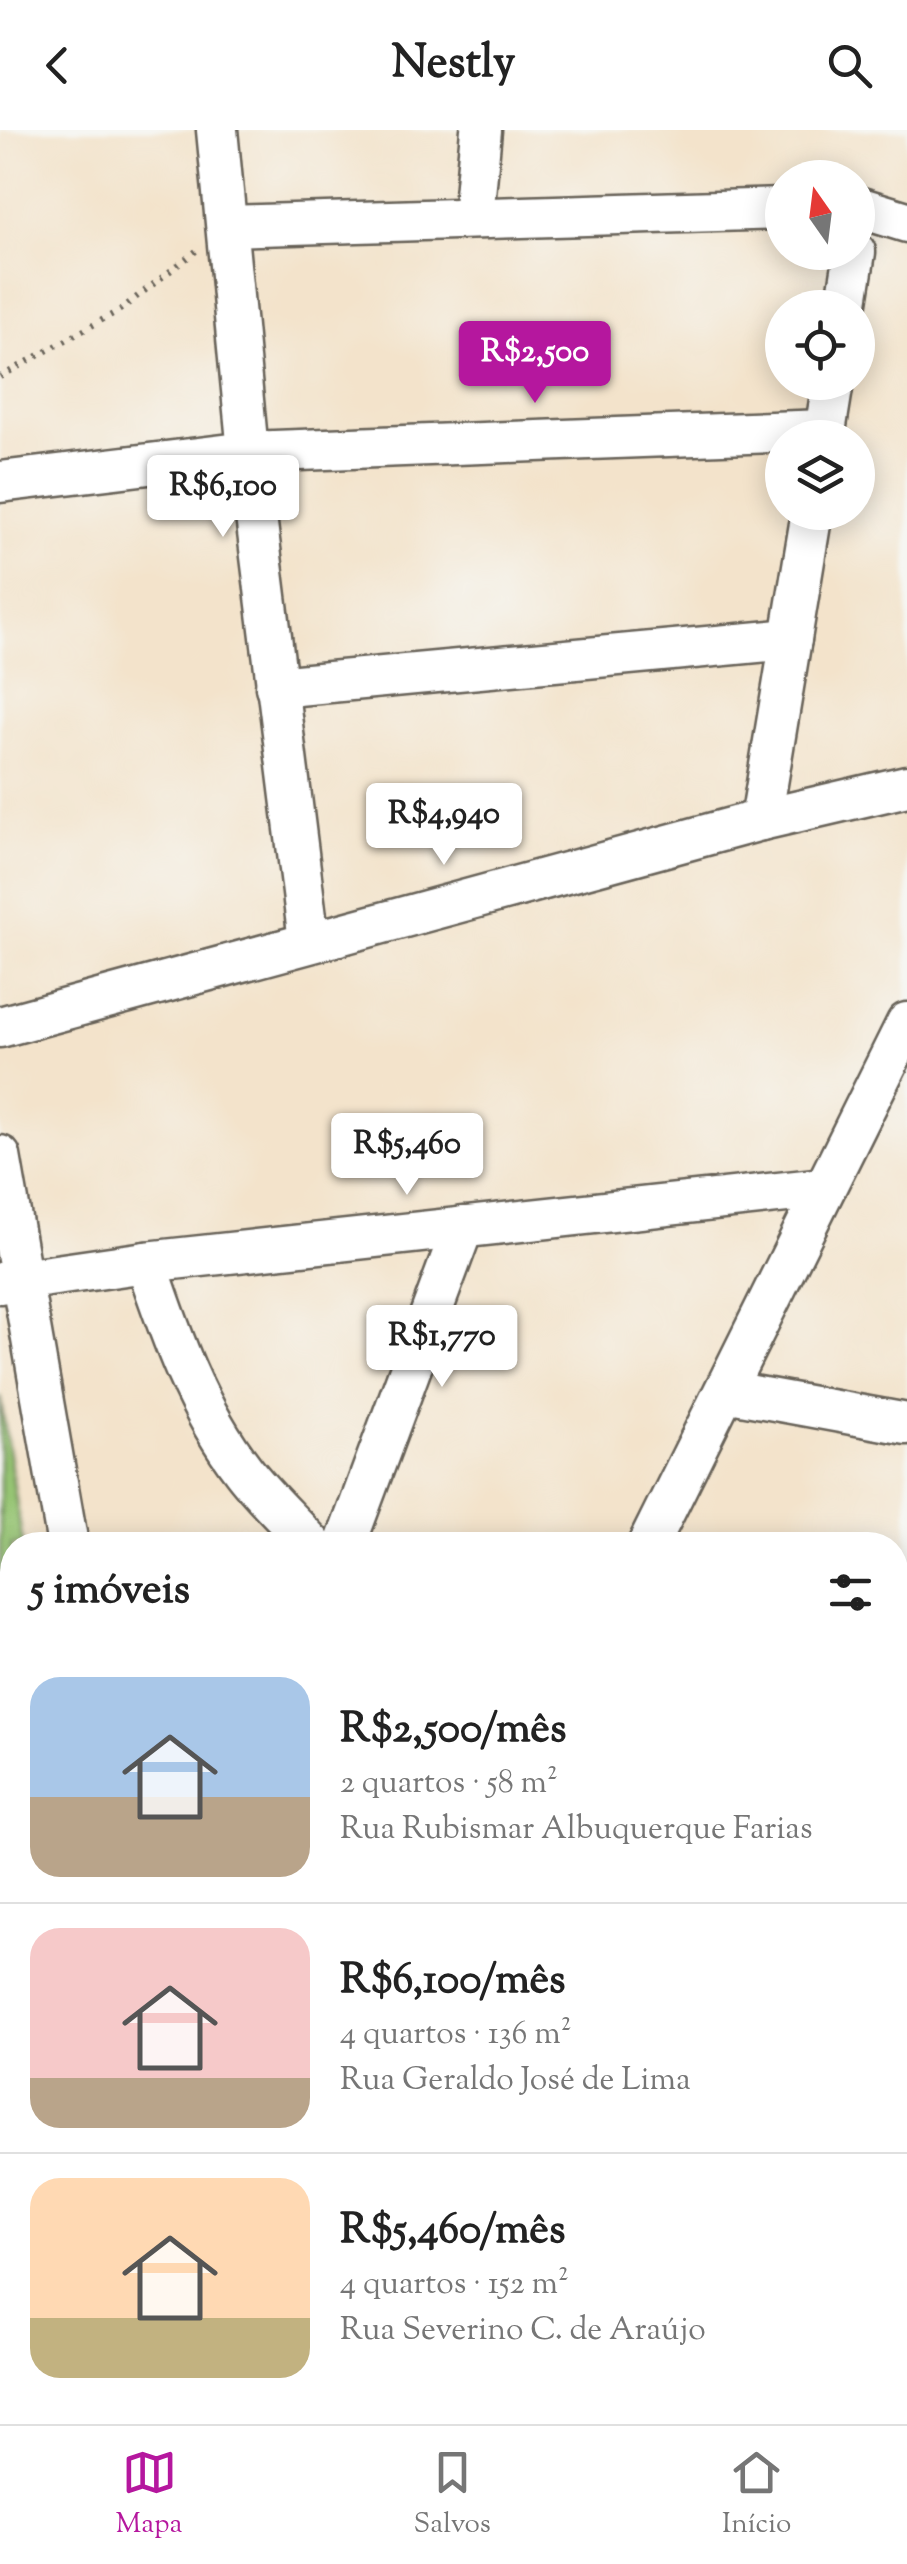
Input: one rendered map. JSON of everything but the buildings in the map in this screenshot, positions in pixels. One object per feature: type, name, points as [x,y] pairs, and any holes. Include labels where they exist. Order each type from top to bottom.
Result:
[{"type":"street","points":[[217,130],[248,452],[308,941]]},
{"type":"street","points":[[473,217],[481,130]]},
{"type":"street","points":[[227,226],[765,209]]},
{"type":"street","points":[[875,219],[907,222]]},
{"type":"street","points":[[0,482],[248,452],[765,436]]},
{"type":"street","points":[[761,820],[809,530]]},
{"type":"street","points":[[276,687],[792,639]]},
{"type":"street","points":[[0,1028],[761,820],[907,786]]},
{"type":"street","points":[[655,1532],[907,1023]]},
{"type":"street","points":[[0,1156],[12,1281],[65,1532]]},
{"type":"street","points":[[12,1281],[146,1262],[824,1188]]},
{"type":"street","points":[[350,1532],[463,1226]]},
{"type":"street","points":[[146,1262],[174,1346],[202,1406],[244,1472],[300,1532]]},
{"type":"street","points":[[726,1391],[907,1424]]},
{"type":"path","points":[[0,377],[120,310],[227,226]]},
{"type":"green space","points":[[0,1396],[21,1532],[0,1532]]}]
